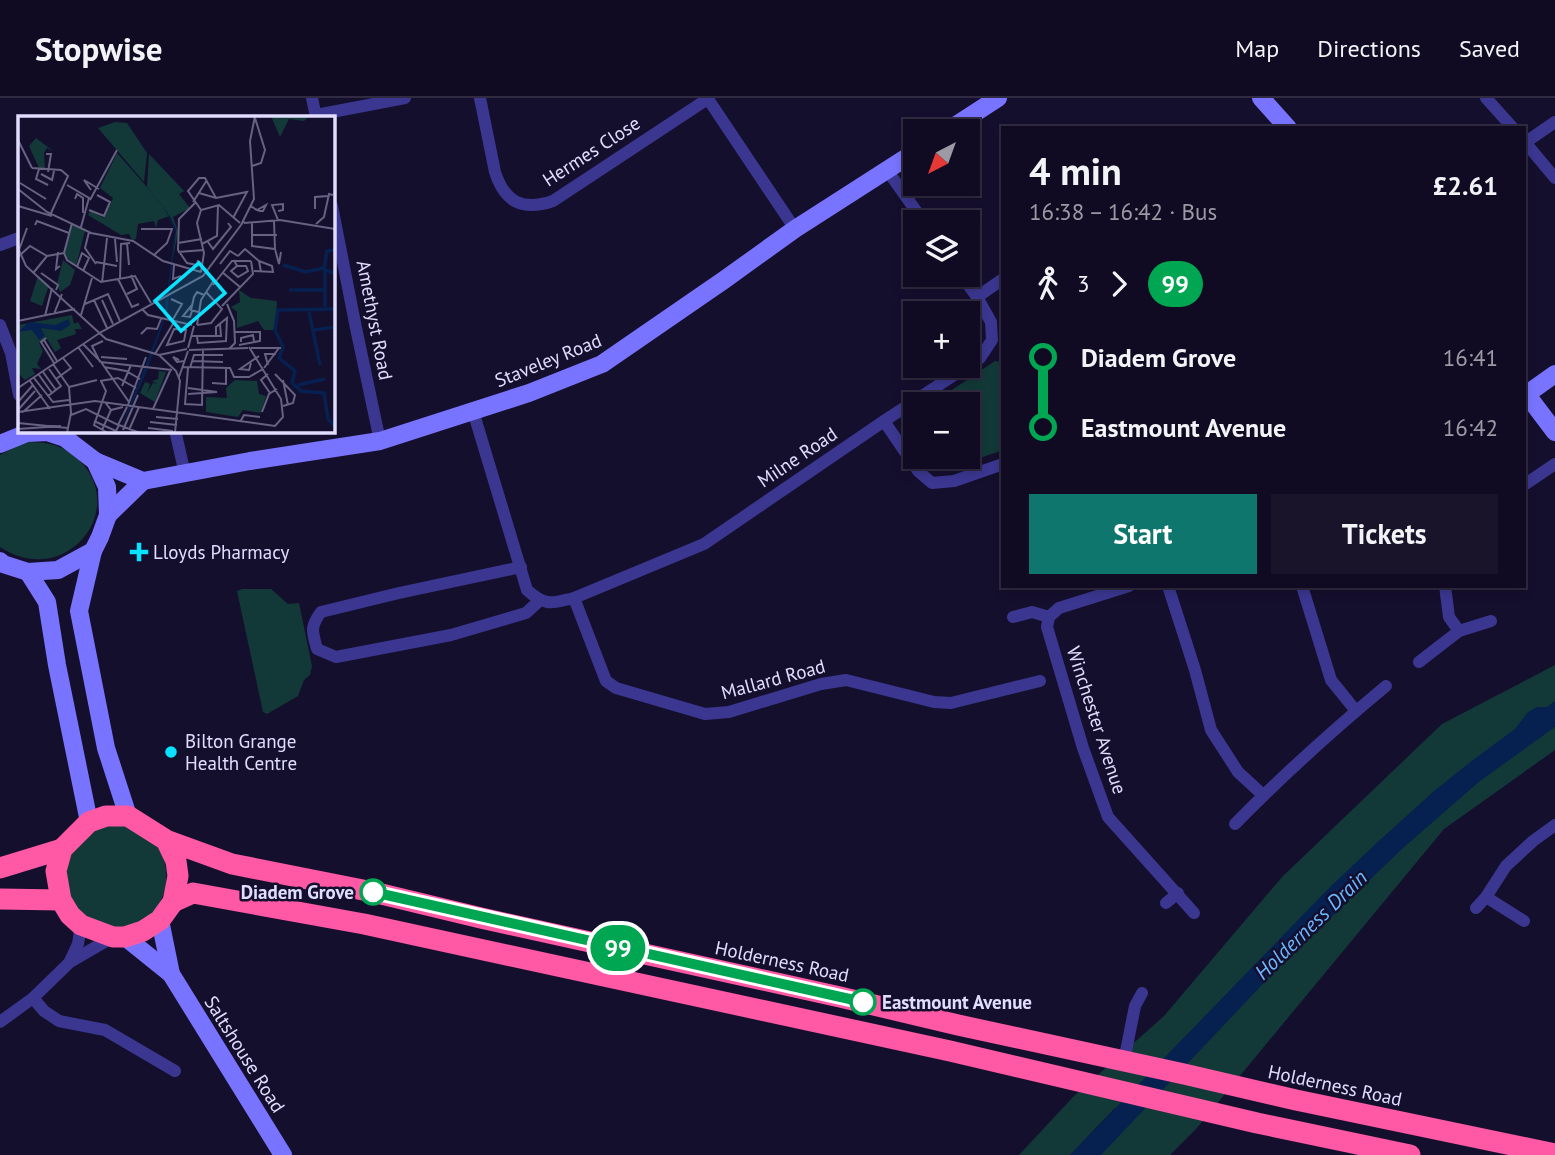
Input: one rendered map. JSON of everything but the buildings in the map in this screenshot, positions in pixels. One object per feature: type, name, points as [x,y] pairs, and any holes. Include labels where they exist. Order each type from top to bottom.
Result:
[{"type":"highway","points":[[0,867],[62,849],[89,822],[106,816],[128,816],[166,840],[176,860],[178,876],[173,902],[160,920],[143,932],[119,937],[81,925],[61,900],[56,871],[62,849]]},
{"type":"highway","name":"Holderness Road","points":[[166,840],[232,864],[373,892],[958,1025],[1555,1154]]},
{"type":"highway","points":[[173,902],[193,893],[365,924],[963,1054],[1257,1123],[1410,1155]]},
{"type":"highway","points":[[0,899],[61,900]]},
{"type":"street","points":[[312,98],[316,116],[405,98]]},
{"type":"street","name":"Hermes Close","points":[[480,98],[499,184],[518,203],[531,206],[553,201],[708,98],[795,229]]},
{"type":"street","points":[[966,119],[998,98]]},
{"type":"street","points":[[1261,98],[1285,126]]},
{"type":"street","points":[[1486,98],[1511,126]]},
{"type":"street","points":[[1526,140],[1555,122]]},
{"type":"street","points":[[1526,142],[1555,178]]},
{"type":"street","name":"Staveley Road","points":[[143,481],[380,441],[529,393],[602,364],[795,229],[903,160]]},
{"type":"street","points":[[887,170],[915,210]]},
{"type":"street","name":"Amethyst Road","points":[[334,216],[380,441]]},
{"type":"street","points":[[0,244],[18,238]]},
{"type":"street","points":[[977,297],[1001,280]]},
{"type":"street","name":"Milne Road","points":[[521,567],[321,612],[312,631],[317,649],[336,657],[451,635],[526,613],[539,601],[552,603],[574,598],[704,544],[980,358],[992,340],[991,322],[970,287]]},
{"type":"street","points":[[0,325],[10,352],[18,390]]},
{"type":"street","points":[[1526,392],[1555,374]]},
{"type":"street","points":[[1526,394],[1555,432]]},
{"type":"street","points":[[473,411],[527,590],[539,601]]},
{"type":"street","points":[[884,421],[918,471],[932,483],[954,481],[1001,465]]},
{"type":"street","points":[[0,444],[27,432],[47,432],[65,438],[95,461],[143,481],[108,514]]},
{"type":"street","points":[[174,432],[185,474]]},
{"type":"street","points":[[95,461],[107,487],[108,514],[93,551],[79,611],[106,748],[128,816]]},
{"type":"street","points":[[1526,484],[1555,464]]},
{"type":"street","points":[[0,561],[28,572],[58,570],[93,551]]},
{"type":"street","points":[[28,572],[47,602],[89,822]]},
{"type":"street","points":[[1013,617],[1032,611],[1049,617],[1059,608],[1123,588]]},
{"type":"street","points":[[1169,588],[1211,730],[1238,772],[1263,795]]},
{"type":"street","points":[[1303,588],[1331,680],[1356,710]]},
{"type":"street","points":[[1445,588],[1449,617],[1459,631]]},
{"type":"street","name":"Mallard Road","points":[[574,598],[606,681],[616,688],[705,714],[729,712],[821,684],[846,680],[933,702],[951,703],[1040,681]]},
{"type":"street","name":"Winchester Avenue","points":[[1049,617],[1047,627],[1060,674],[1108,817],[1194,913]]},
{"type":"street","points":[[1419,662],[1459,631],[1491,621]]},
{"type":"street","points":[[1235,824],[1356,710],[1386,686]]},
{"type":"street","points":[[1476,908],[1506,866],[1555,824]]},
{"type":"street","points":[[1166,903],[1178,893]]},
{"type":"street","points":[[1486,897],[1524,921]]},
{"type":"street","name":"Saltshouse Road","points":[[160,920],[171,974],[283,1155]]},
{"type":"street","points":[[70,962],[78,944],[81,925]]},
{"type":"street","points":[[0,1022],[33,998],[70,962],[119,937]]},
{"type":"street","name":"Saltshouse Road","points":[[119,937],[171,974]]},
{"type":"street","points":[[1133,1063],[1135,1006],[1142,993]]},
{"type":"street","points":[[33,998],[44,1011],[59,1021],[105,1030],[167,1059],[175,1071]]},
{"type":"green space","points":[[995,361],[1001,362],[1001,451],[980,458],[980,392],[949,392],[970,378],[980,378],[980,371]]},
{"type":"green space","points":[[29,442],[56,446],[74,455],[93,480],[97,501],[94,521],[83,538],[67,552],[47,559],[24,558],[0,547],[0,455]]},
{"type":"green space","points":[[271,589],[288,604],[299,603],[312,666],[298,696],[267,714],[263,712],[237,591]]},
{"type":"green space","points":[[1555,665],[1555,750],[1444,829],[1196,1129],[1170,1155],[1101,1155],[1115,1108],[1070,1155],[1019,1155],[1073,1097],[1164,1016],[1282,877],[1442,724]]},
{"type":"green space","points":[[119,823],[145,835],[157,846],[166,869],[166,882],[164,894],[150,915],[138,924],[117,929],[81,913],[69,893],[67,871],[73,851],[80,842],[96,830]]},
{"type":"water","name":"Holderness Drain","points":[[1555,701],[1555,727],[1480,781],[1403,848],[1275,971],[1101,1155],[1070,1155],[1331,886],[1381,839],[1433,792],[1515,729],[1528,712],[1537,707],[1547,707]]},
{"type":"bus line","name":"99","points":[[373,892],[863,1002]]},
{"type":"place","name":"Lloyds Pharmacy","points":[[139,552]]},
{"type":"place","name":"Bilton Grange Health Centre","points":[[171,752]]},
{"type":"place","name":"Diadem Grove","points":[[373,892]]},
{"type":"place","name":"Eastmount Avenue","points":[[863,1002]]}]
